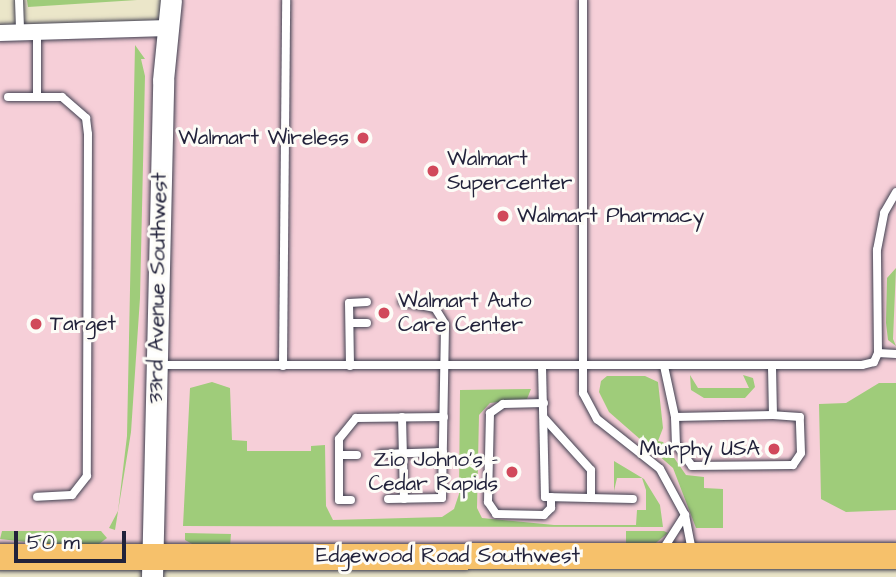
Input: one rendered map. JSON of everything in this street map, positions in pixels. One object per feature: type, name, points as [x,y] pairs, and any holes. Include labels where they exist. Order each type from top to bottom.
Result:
[{"type":"main road","name":"Edgewood Road Southwest","points":[[0,557],[152,567],[659,556],[896,555]]},
{"type":"main road","points":[[578,577],[587,572],[678,572],[692,556]]},
{"type":"street","name":"33rd Avenue Southwest","points":[[152,567],[171,0]]},
{"type":"street","points":[[0,33],[168,28]]},
{"type":"lane","points":[[19,0],[20,32]]},
{"type":"lane","points":[[283,366],[286,0]]},
{"type":"lane","points":[[583,0],[583,393],[597,419],[660,469],[685,515],[692,556]]},
{"type":"lane","points":[[37,32],[37,97]]},
{"type":"lane","points":[[8,97],[62,97],[74,103],[86,118],[87,476],[72,495],[37,497]]},
{"type":"lane","points":[[157,365],[862,365],[874,362],[877,354],[877,250],[884,213],[896,192]]},
{"type":"lane","points":[[351,366],[349,303],[367,302]]},
{"type":"lane","points":[[387,499],[442,498],[445,366],[442,315],[428,305],[403,302]]},
{"type":"lane","points":[[350,323],[367,323]]},
{"type":"lane","points":[[877,354],[896,354]]},
{"type":"lane","points":[[542,366],[545,497],[633,499]]},
{"type":"lane","points":[[664,366],[675,416],[676,444],[692,466],[793,465],[800,453],[800,417],[675,416]]},
{"type":"lane","points":[[772,366],[773,415]]},
{"type":"lane","points":[[544,403],[503,404],[490,413],[488,502],[496,514],[544,515],[551,508],[551,497]]},
{"type":"lane","points":[[351,500],[339,500],[339,439],[356,418],[444,417]]},
{"type":"lane","points":[[402,418],[404,499]]},
{"type":"lane","points":[[544,418],[591,470],[591,498]]},
{"type":"lane","points":[[381,454],[443,452]]},
{"type":"lane","points":[[339,455],[357,455]]},
{"type":"lane","points":[[659,556],[685,515]]},
{"type":"shaded area","points":[[171,0],[896,0],[896,556],[0,557],[0,33],[167,28]]},
{"type":"green space","points":[[27,0],[137,0],[28,7]]},
{"type":"green space","points":[[135,45],[145,59],[141,59],[145,76],[140,298],[131,432],[115,530],[109,528],[118,511],[127,436]]},
{"type":"green space","points":[[896,268],[893,339],[896,346],[888,340],[886,323],[887,278]]},
{"type":"green space","points":[[690,375],[698,388],[749,388],[743,375],[753,378],[755,387],[745,398],[704,398],[691,390]]},
{"type":"green space","points":[[607,376],[645,376],[658,382],[663,428],[658,441],[663,442],[686,475],[704,477],[704,488],[723,489],[723,528],[696,528],[673,468],[609,412],[599,392],[601,381]]},
{"type":"green space","points":[[212,382],[230,388],[232,440],[247,441],[247,451],[311,451],[311,446],[325,445],[326,506],[333,520],[442,517],[454,509],[459,494],[460,390],[531,389],[527,399],[490,403],[479,415],[477,508],[482,518],[554,525],[636,525],[637,510],[646,510],[646,490],[642,478],[617,478],[614,491],[614,461],[644,479],[660,505],[663,527],[183,526],[190,388]]},
{"type":"green space","points":[[879,383],[896,383],[896,510],[846,512],[821,499],[819,404],[846,403]]},
{"type":"green space","points":[[2,531],[101,531],[107,538],[99,544],[53,545],[0,539]]},
{"type":"green space","points":[[626,531],[668,533],[652,546],[626,548]]},
{"type":"green space","points":[[185,533],[231,534],[230,547],[194,545],[185,540]]},
{"type":"place","name":"Walmart Wireless","points":[[363,138]]},
{"type":"place","name":"Walmart Supercenter","points":[[433,171]]},
{"type":"place","name":"Walmart Pharmacy","points":[[503,216]]},
{"type":"place","name":"Walmart Auto Care Center","points":[[384,313]]},
{"type":"place","name":"Target","points":[[36,324]]},
{"type":"place","name":"Murphy USA","points":[[774,449]]},
{"type":"place","name":"Zio Johno's - Cedar Rapids","points":[[512,472]]}]
